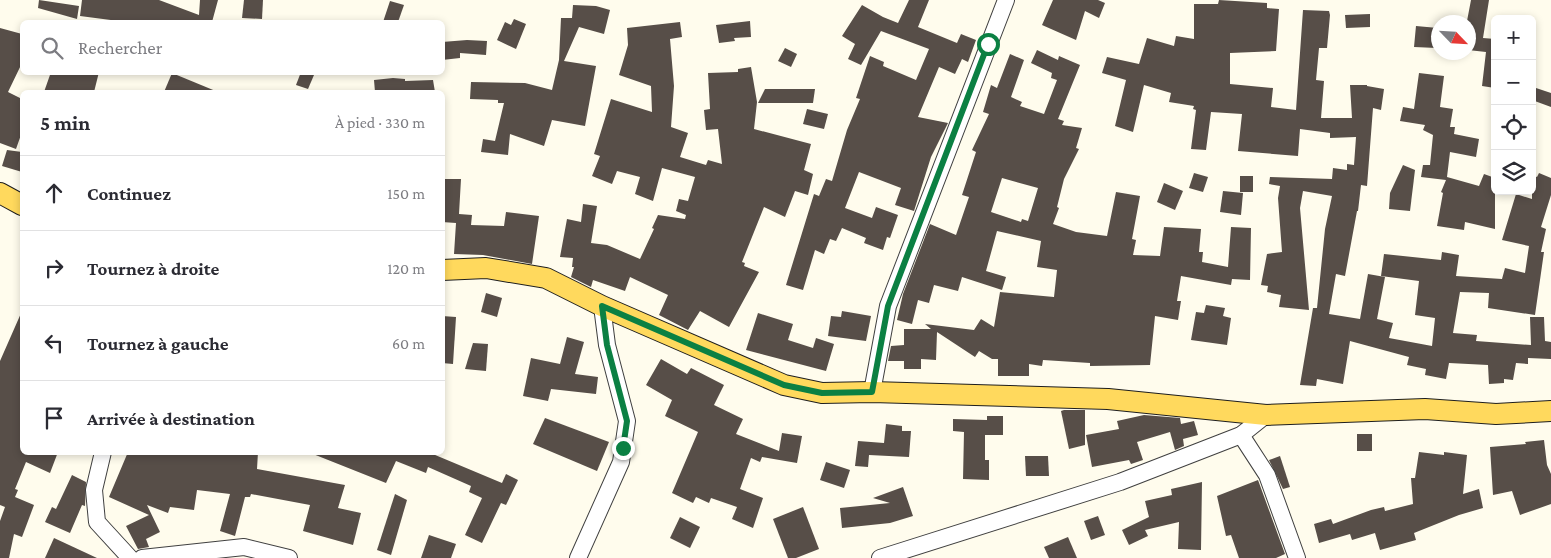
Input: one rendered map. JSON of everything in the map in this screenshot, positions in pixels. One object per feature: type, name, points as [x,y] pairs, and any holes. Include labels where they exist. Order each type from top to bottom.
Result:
[{"type":"main road","points":[[0,193],[20,204]]},
{"type":"main road","points":[[445,270],[486,268],[546,278],[602,306],[784,385],[822,393],[872,392],[1108,399],[1266,415],[1425,409],[1496,414],[1551,411]]},
{"type":"street","points":[[872,392],[888,306],[1006,0]]},
{"type":"street","points":[[578,558],[621,462],[627,421],[607,345],[602,306]]},
{"type":"street","points":[[880,558],[1120,482],[1241,435],[1266,415]]},
{"type":"street","points":[[1241,435],[1267,475],[1297,558]]},
{"type":"street","points":[[101,455],[94,490],[97,522],[130,558]]},
{"type":"street","points":[[142,558],[244,547],[289,558]]},
{"type":"building","points":[[39,0],[79,6],[77,19],[38,8]]},
{"type":"building","points":[[82,0],[159,0],[199,15],[200,0],[218,0],[213,20],[111,20],[80,16]]},
{"type":"building","points":[[244,0],[263,0],[262,19],[242,18]]},
{"type":"building","points":[[909,0],[929,0],[918,27],[957,43],[961,34],[976,40],[968,62],[962,59],[955,74],[939,67],[918,117],[948,123],[931,157],[914,211],[895,205],[901,188],[859,172],[845,208],[872,218],[876,207],[898,215],[890,238],[887,237],[883,250],[864,243],[866,238],[842,228],[836,241],[830,239],[824,254],[815,250],[803,290],[786,285],[814,194],[819,196],[826,179],[832,181],[847,130],[860,99],[856,98],[870,56],[884,62],[883,66],[916,80],[929,49],[881,31],[861,65],[848,59],[855,44],[842,36],[862,5],[898,23]]},
{"type":"building","points":[[1053,0],[1098,0],[1105,3],[1099,18],[1085,11],[1076,40],[1042,25]]},
{"type":"building","points":[[1219,0],[1267,3],[1267,8],[1279,9],[1276,51],[1230,53],[1230,84],[1273,88],[1271,107],[1296,110],[1303,10],[1329,11],[1330,15],[1327,48],[1319,48],[1316,80],[1324,81],[1321,118],[1352,118],[1350,85],[1367,85],[1384,89],[1381,110],[1373,108],[1367,186],[1361,185],[1358,211],[1345,276],[1336,274],[1329,314],[1360,319],[1368,274],[1385,277],[1377,319],[1393,323],[1389,338],[1432,346],[1435,318],[1415,315],[1419,281],[1381,276],[1384,254],[1441,260],[1442,252],[1459,255],[1456,276],[1502,279],[1505,268],[1525,273],[1529,246],[1502,240],[1516,195],[1532,199],[1532,195],[1536,195],[1536,177],[1539,173],[1551,178],[1551,195],[1541,227],[1546,229],[1541,252],[1544,252],[1535,315],[1488,308],[1489,293],[1460,292],[1453,333],[1477,335],[1476,341],[1531,345],[1530,317],[1544,317],[1545,341],[1551,342],[1551,359],[1528,358],[1528,364],[1516,363],[1513,380],[1504,379],[1504,383],[1489,384],[1488,365],[1449,363],[1446,379],[1425,375],[1426,369],[1407,365],[1409,357],[1350,341],[1343,384],[1317,379],[1316,386],[1300,385],[1313,308],[1317,308],[1325,229],[1332,196],[1303,191],[1300,208],[1309,310],[1279,307],[1281,295],[1267,292],[1268,286],[1261,285],[1267,254],[1282,252],[1278,198],[1280,186],[1269,184],[1270,177],[1332,179],[1333,168],[1347,170],[1347,164],[1354,165],[1356,137],[1330,138],[1330,133],[1300,129],[1298,156],[1238,151],[1242,114],[1211,112],[1206,150],[1191,149],[1196,110],[1193,109],[1194,106],[1169,102],[1171,93],[1144,85],[1133,132],[1115,126],[1126,80],[1102,73],[1107,57],[1139,64],[1147,38],[1174,46],[1176,36],[1194,39],[1194,4],[1218,4]]},
{"type":"building","points":[[1471,0],[1489,0],[1483,38],[1491,39],[1491,87],[1482,86],[1486,52],[1476,51],[1476,15],[1468,15]]},
{"type":"building","points":[[390,1],[404,5],[399,20],[384,20]]},
{"type":"building","points":[[573,5],[596,6],[610,10],[604,34],[579,27],[564,61],[596,66],[585,126],[552,120],[544,146],[510,134],[508,155],[481,152],[483,139],[495,141],[504,103],[498,103],[498,100],[470,99],[471,82],[525,83],[552,90],[559,60],[561,18],[572,18]]},
{"type":"building","points":[[1370,14],[1370,27],[1346,28],[1345,15]]},
{"type":"building","points":[[514,19],[526,24],[516,49],[497,40],[505,22],[511,25]]},
{"type":"building","points":[[750,21],[751,37],[734,38],[735,41],[719,43],[716,25]]},
{"type":"building","points":[[680,22],[682,37],[670,39],[674,86],[671,127],[688,133],[680,157],[706,165],[708,160],[722,164],[718,129],[706,130],[704,110],[710,109],[708,73],[738,72],[738,69],[751,67],[757,102],[754,129],[811,144],[804,170],[813,174],[808,195],[795,191],[785,217],[764,207],[742,262],[745,263],[744,266],[759,272],[729,327],[700,311],[688,330],[659,315],[668,295],[630,277],[625,291],[593,280],[591,287],[571,277],[574,267],[572,267],[573,258],[560,257],[567,219],[581,222],[583,204],[597,206],[591,243],[607,245],[640,259],[654,229],[652,228],[658,215],[685,219],[686,215],[676,211],[679,199],[688,201],[695,177],[662,168],[653,201],[635,194],[640,177],[617,171],[612,184],[592,176],[600,156],[594,154],[611,99],[652,112],[651,86],[619,75],[628,45],[627,28]]},
{"type":"building","points":[[1416,26],[1431,27],[1431,48],[1414,47]]},
{"type":"building","points":[[0,28],[20,33],[20,67],[8,92],[20,98],[20,138],[16,149],[0,143]]},
{"type":"building","points":[[487,41],[486,55],[460,53],[460,58],[445,60],[445,42]]},
{"type":"building","points":[[785,48],[797,54],[791,67],[778,61]]},
{"type":"building","points":[[1037,50],[1058,60],[1059,56],[1080,65],[1058,119],[1064,121],[1062,125],[1082,128],[1076,148],[1079,149],[1064,179],[1057,207],[1059,208],[1053,224],[1076,232],[1107,236],[1116,192],[1140,196],[1132,239],[1136,240],[1133,255],[1160,256],[1164,227],[1201,229],[1199,252],[1203,252],[1202,262],[1228,267],[1231,227],[1251,228],[1250,280],[1232,279],[1231,285],[1181,276],[1177,301],[1181,301],[1178,320],[1155,316],[1150,365],[1090,366],[1090,363],[1043,360],[1042,366],[1029,364],[1029,376],[998,376],[998,359],[992,359],[979,351],[975,357],[937,332],[936,360],[921,359],[921,369],[904,369],[904,361],[888,361],[891,346],[904,345],[904,329],[931,329],[925,324],[974,330],[981,319],[994,327],[1000,292],[1054,297],[1057,270],[1037,267],[1041,241],[997,231],[986,271],[1006,277],[1002,290],[962,277],[958,291],[934,285],[929,303],[918,300],[912,324],[897,320],[903,294],[930,224],[956,235],[969,197],[962,195],[976,152],[972,150],[989,114],[983,112],[991,85],[997,88],[1010,54],[1024,60],[1011,97],[1022,102],[1020,106],[1044,114],[1057,80],[1051,78],[1052,73],[1031,63]],"holes":[[[1002,178],[1038,188],[1028,221],[1022,219],[1021,222],[991,212]]]},
{"type":"building","points":[[1419,73],[1444,76],[1440,107],[1453,109],[1450,127],[1455,127],[1454,134],[1479,139],[1476,157],[1450,152],[1447,177],[1479,186],[1484,174],[1491,177],[1491,195],[1495,195],[1495,229],[1465,222],[1464,230],[1437,226],[1443,193],[1441,192],[1446,180],[1421,177],[1423,165],[1430,165],[1433,135],[1423,130],[1425,125],[1400,121],[1403,107],[1414,109]]},
{"type":"building","points":[[50,75],[98,75],[94,90],[45,90]]},
{"type":"building","points":[[171,75],[177,75],[213,90],[165,90]]},
{"type":"building","points":[[300,75],[314,75],[308,89],[296,85]]},
{"type":"building","points":[[393,78],[405,79],[405,81],[433,80],[435,90],[375,90],[374,80]]},
{"type":"building","points":[[1536,88],[1551,93],[1551,107],[1536,101]]},
{"type":"building","points":[[765,89],[815,89],[813,103],[758,103]]},
{"type":"building","points":[[807,109],[828,114],[824,129],[803,124]]},
{"type":"building","points":[[7,150],[20,152],[20,171],[2,166]]},
{"type":"building","points":[[1403,165],[1415,170],[1410,211],[1389,209],[1390,193]]},
{"type":"building","points":[[1194,173],[1208,177],[1203,192],[1189,188]]},
{"type":"building","points":[[1240,176],[1253,176],[1253,192],[1240,192]]},
{"type":"building","points":[[445,179],[461,179],[459,214],[472,215],[471,225],[504,226],[506,212],[539,216],[532,264],[483,255],[454,254],[456,223],[445,222]]},
{"type":"building","points":[[1164,183],[1183,191],[1175,210],[1157,202]]},
{"type":"building","points":[[1223,191],[1243,193],[1241,215],[1220,212]]},
{"type":"building","points":[[486,293],[502,298],[497,317],[481,312]]},
{"type":"building","points":[[1206,305],[1225,308],[1223,316],[1231,318],[1227,345],[1191,340],[1196,312],[1204,313]]},
{"type":"building","points":[[842,311],[871,316],[866,341],[828,336],[831,316],[841,317]]},
{"type":"building","points":[[758,313],[793,324],[788,340],[813,348],[816,338],[834,344],[826,371],[746,350]]},
{"type":"building","points":[[20,316],[20,455],[57,455],[50,473],[26,462],[15,489],[18,490],[15,497],[34,505],[22,537],[14,534],[9,558],[0,558],[0,521],[5,507],[0,505],[0,361]]},
{"type":"building","points":[[445,316],[456,317],[453,364],[445,363]]},
{"type":"building","points":[[567,337],[584,342],[575,374],[598,377],[596,394],[551,389],[548,401],[523,396],[531,358],[560,364]]},
{"type":"building","points":[[473,343],[488,344],[486,371],[465,369]]},
{"type":"building","points":[[661,359],[687,374],[691,368],[724,385],[714,405],[743,419],[736,434],[779,451],[782,433],[802,436],[797,463],[762,457],[760,462],[751,458],[740,489],[763,498],[753,528],[732,519],[737,507],[711,498],[709,503],[696,497],[693,503],[672,493],[698,432],[665,416],[672,400],[646,385]]},
{"type":"building","points":[[1085,410],[1085,445],[1069,449],[1061,411]]},
{"type":"building","points":[[1144,415],[1180,418],[1181,424],[1194,421],[1198,435],[1183,439],[1184,446],[1175,450],[1170,432],[1137,442],[1143,460],[1131,464],[1129,460],[1092,467],[1086,435],[1119,429],[1117,421]]},
{"type":"building","points":[[987,416],[1003,416],[1003,435],[985,435],[985,460],[989,460],[989,480],[963,479],[964,432],[953,431],[953,419],[987,420]]},
{"type":"building","points":[[545,418],[609,442],[597,471],[533,444]]},
{"type":"building","points":[[886,424],[902,426],[902,431],[911,431],[909,457],[869,455],[868,467],[855,466],[858,441],[884,443]]},
{"type":"building","points":[[1357,434],[1372,434],[1372,451],[1357,451]]},
{"type":"building","points":[[1544,440],[1547,465],[1551,474],[1551,504],[1520,515],[1512,491],[1493,495],[1490,447],[1526,444],[1525,442]]},
{"type":"building","points":[[1419,452],[1444,455],[1444,452],[1467,455],[1463,494],[1479,489],[1483,508],[1459,515],[1414,533],[1416,540],[1380,550],[1375,533],[1352,540],[1350,534],[1319,543],[1314,524],[1331,519],[1333,524],[1371,510],[1384,507],[1385,511],[1413,504],[1411,478],[1415,478]]},
{"type":"building","points":[[127,455],[258,455],[257,469],[345,485],[338,508],[361,513],[353,545],[303,531],[310,505],[251,494],[250,497],[245,497],[235,536],[220,531],[230,494],[197,490],[194,510],[170,507],[168,513],[147,505],[160,532],[146,539],[149,547],[138,549],[126,526],[149,515],[109,497]]},
{"type":"building","points":[[316,455],[435,455],[502,483],[506,474],[518,480],[506,505],[501,503],[482,543],[465,535],[482,498],[469,492],[471,486],[428,467],[426,473],[396,461],[386,483]]},
{"type":"building","points":[[1025,456],[1048,456],[1049,476],[1026,476]]},
{"type":"building","points":[[1280,456],[1290,487],[1283,489],[1269,460]]},
{"type":"building","points":[[826,462],[850,470],[844,488],[820,480]]},
{"type":"building","points":[[72,475],[86,482],[85,506],[82,505],[70,533],[45,522],[52,507],[56,509]]},
{"type":"building","points":[[1258,480],[1285,554],[1276,558],[1239,558],[1231,535],[1226,536],[1217,496]]},
{"type":"building","points":[[1202,482],[1201,550],[1178,549],[1179,522],[1145,530],[1148,536],[1129,545],[1122,530],[1149,517],[1145,501],[1172,495],[1171,489]]},
{"type":"building","points":[[903,487],[913,516],[890,523],[842,528],[840,508],[890,503],[873,498]]},
{"type":"building","points":[[395,494],[407,500],[391,555],[377,550]]},
{"type":"building","points":[[803,507],[819,549],[796,558],[788,558],[773,519]]},
{"type":"building","points":[[1098,516],[1105,535],[1091,540],[1084,521]]},
{"type":"building","points":[[680,517],[700,527],[690,548],[670,538]]},
{"type":"building","points":[[429,535],[456,544],[451,558],[421,558]]},
{"type":"building","points":[[1068,537],[1077,558],[1049,558],[1044,547]]},
{"type":"building","points":[[54,538],[97,558],[45,558]]},
{"type":"route","points":[[623,448],[627,421],[607,345],[602,306],[784,385],[822,393],[872,392],[888,306],[988,44]]}]
